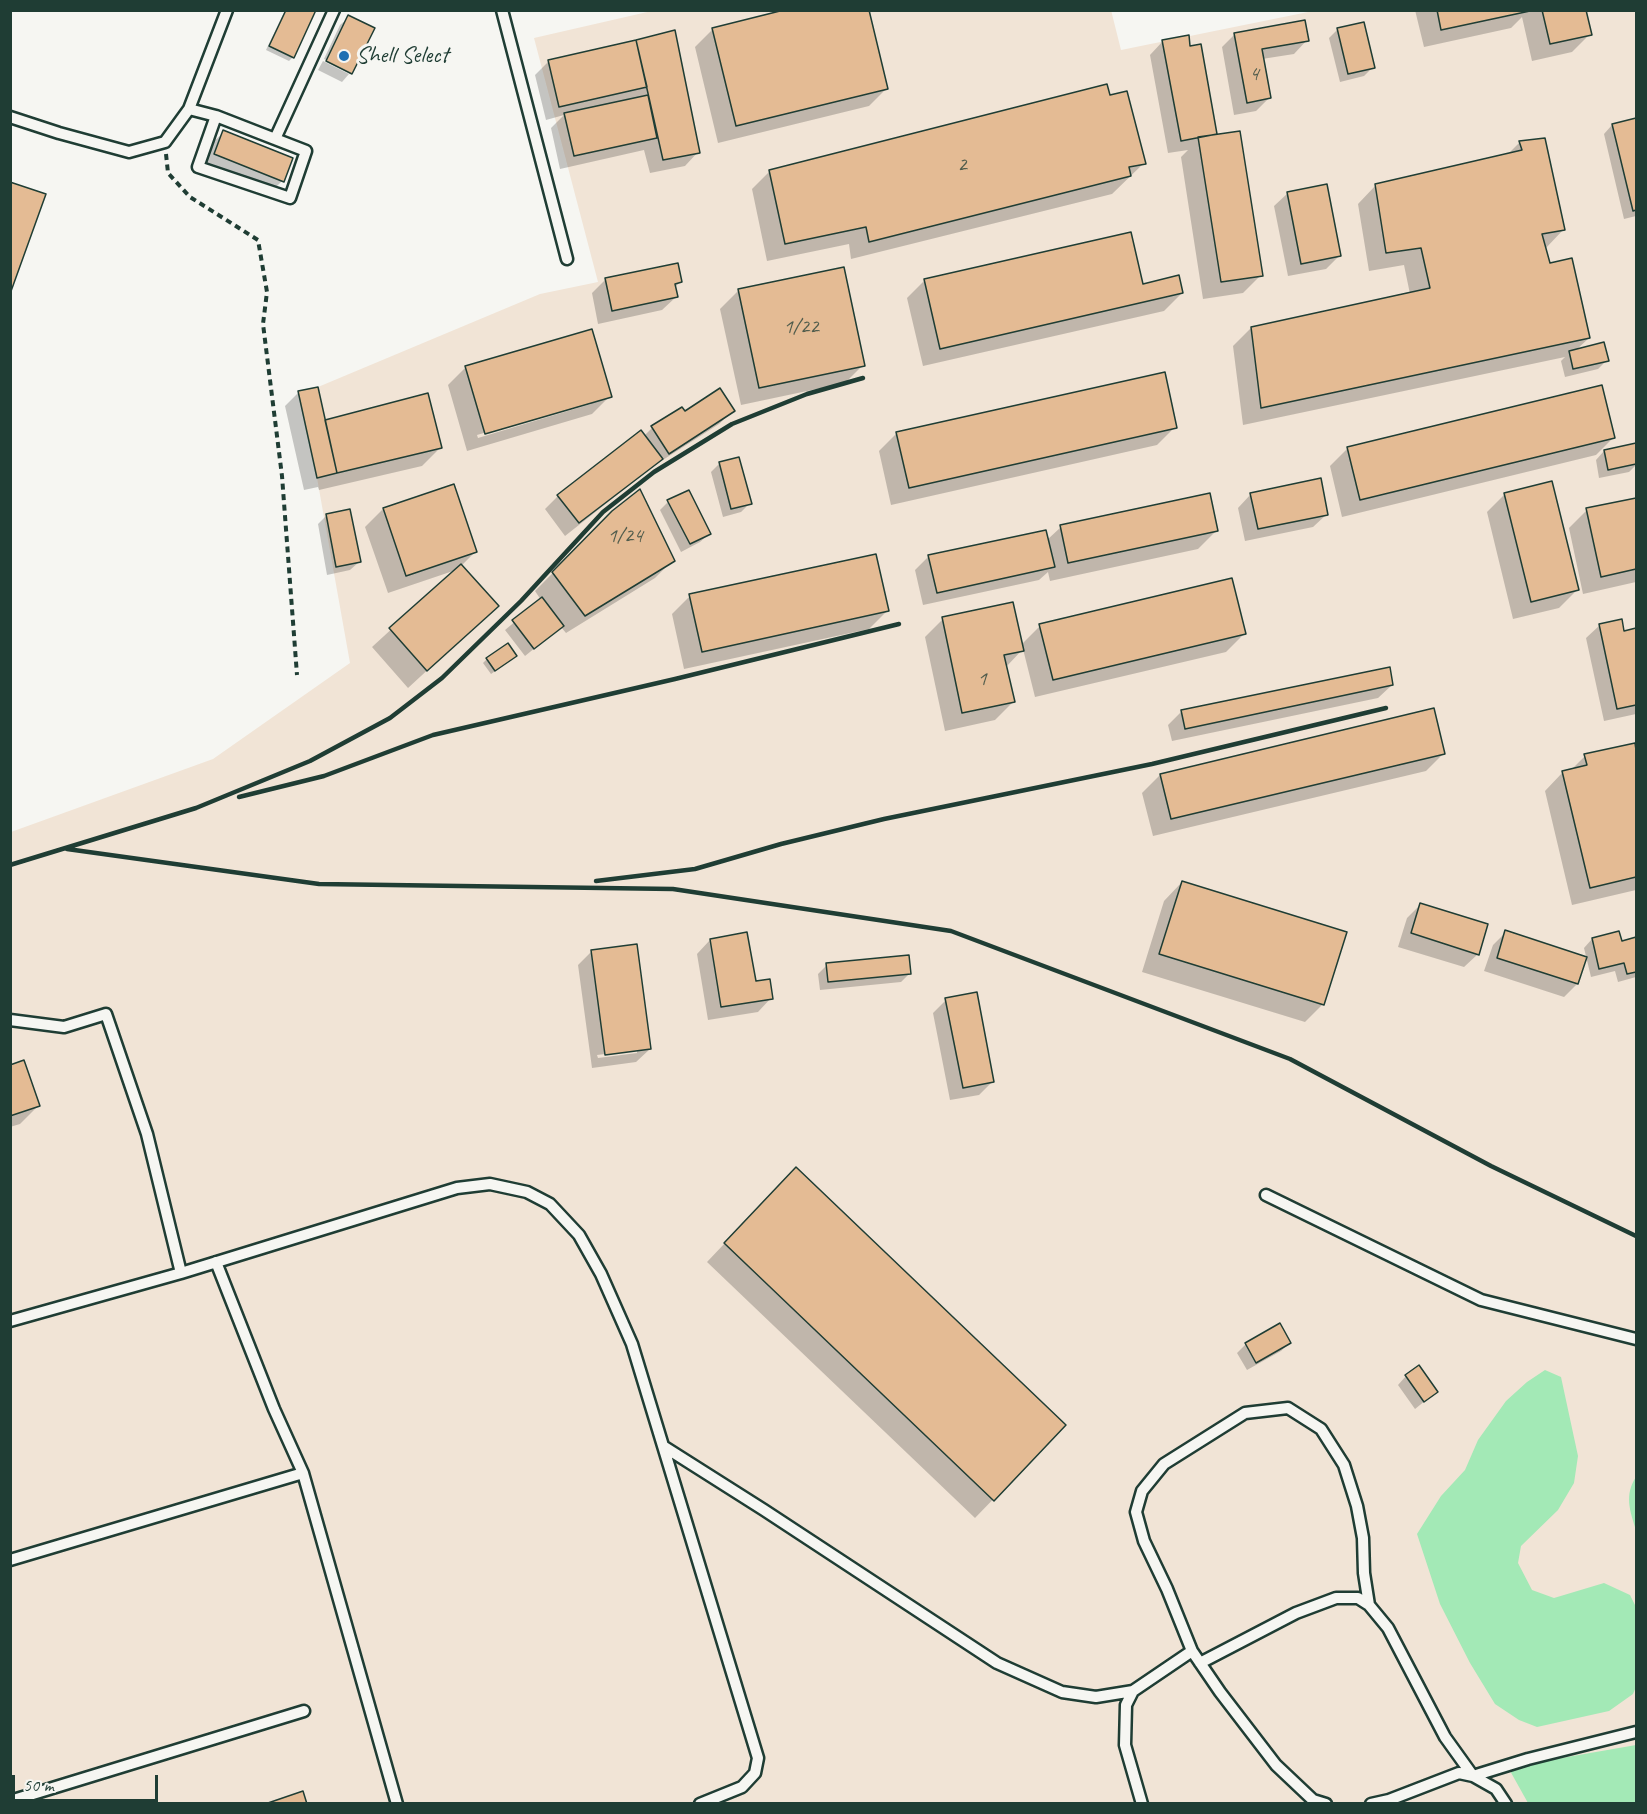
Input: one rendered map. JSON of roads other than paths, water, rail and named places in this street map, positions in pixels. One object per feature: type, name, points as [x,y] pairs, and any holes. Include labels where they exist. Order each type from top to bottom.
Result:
[{"type":"lane","points":[[10,117],[59,134],[129,152],[165,141],[189,108],[227,10]]},
{"type":"lane","points":[[275,139],[334,10]]},
{"type":"lane","points":[[502,10],[567,259]]},
{"type":"lane","points":[[189,108],[216,116],[306,151],[290,198],[198,167],[216,116]]},
{"type":"lane","points":[[10,1020],[64,1027],[106,1014],[147,1134],[181,1273]]},
{"type":"lane","points":[[10,1322],[181,1273],[457,1188],[490,1184],[527,1192],[550,1204],[579,1235],[601,1274],[632,1344],[758,1758],[755,1773],[742,1787],[700,1803]]},
{"type":"lane","points":[[1266,1195],[1481,1300],[1636,1339]]},
{"type":"lane","points":[[216,1262],[274,1409],[303,1473],[397,1803]]},
{"type":"lane","points":[[1326,1803],[1313,1800],[1276,1765],[1192,1651],[1167,1589],[1144,1541],[1136,1512],[1142,1491],[1164,1464],[1245,1413],[1288,1408],[1321,1429],[1344,1465],[1357,1506],[1363,1538],[1364,1573],[1369,1605]]},
{"type":"lane","points":[[663,1446],[764,1509],[997,1662],[1062,1692],[1096,1697],[1133,1691],[1192,1651]]},
{"type":"lane","points":[[10,1560],[303,1473]]},
{"type":"lane","points":[[1200,1663],[1296,1613],[1336,1598],[1358,1598],[1369,1605],[1388,1628],[1445,1737],[1473,1776]]},
{"type":"lane","points":[[1133,1691],[1126,1705],[1125,1745],[1142,1803]]},
{"type":"lane","points":[[10,1802],[304,1711]]},
{"type":"lane","points":[[1473,1776],[1528,1759],[1636,1732]]},
{"type":"lane","points":[[1371,1803],[1389,1800],[1459,1773],[1473,1776],[1496,1789],[1506,1803]]},
{"type":"railway","points":[[10,865],[196,808],[310,761],[390,718],[442,678],[521,601],[603,512],[654,472],[732,424],[807,394],[863,378]]},
{"type":"railway","points":[[239,797],[324,776],[433,735],[899,624]]},
{"type":"railway","points":[[596,881],[695,869],[781,844],[884,819],[1152,764],[1386,708]]},
{"type":"railway","points":[[67,849],[319,884],[673,889],[951,931],[1290,1059],[1491,1166],[1636,1236]]},
{"type":"place","name":"Shell Select","points":[[344,56]]}]
